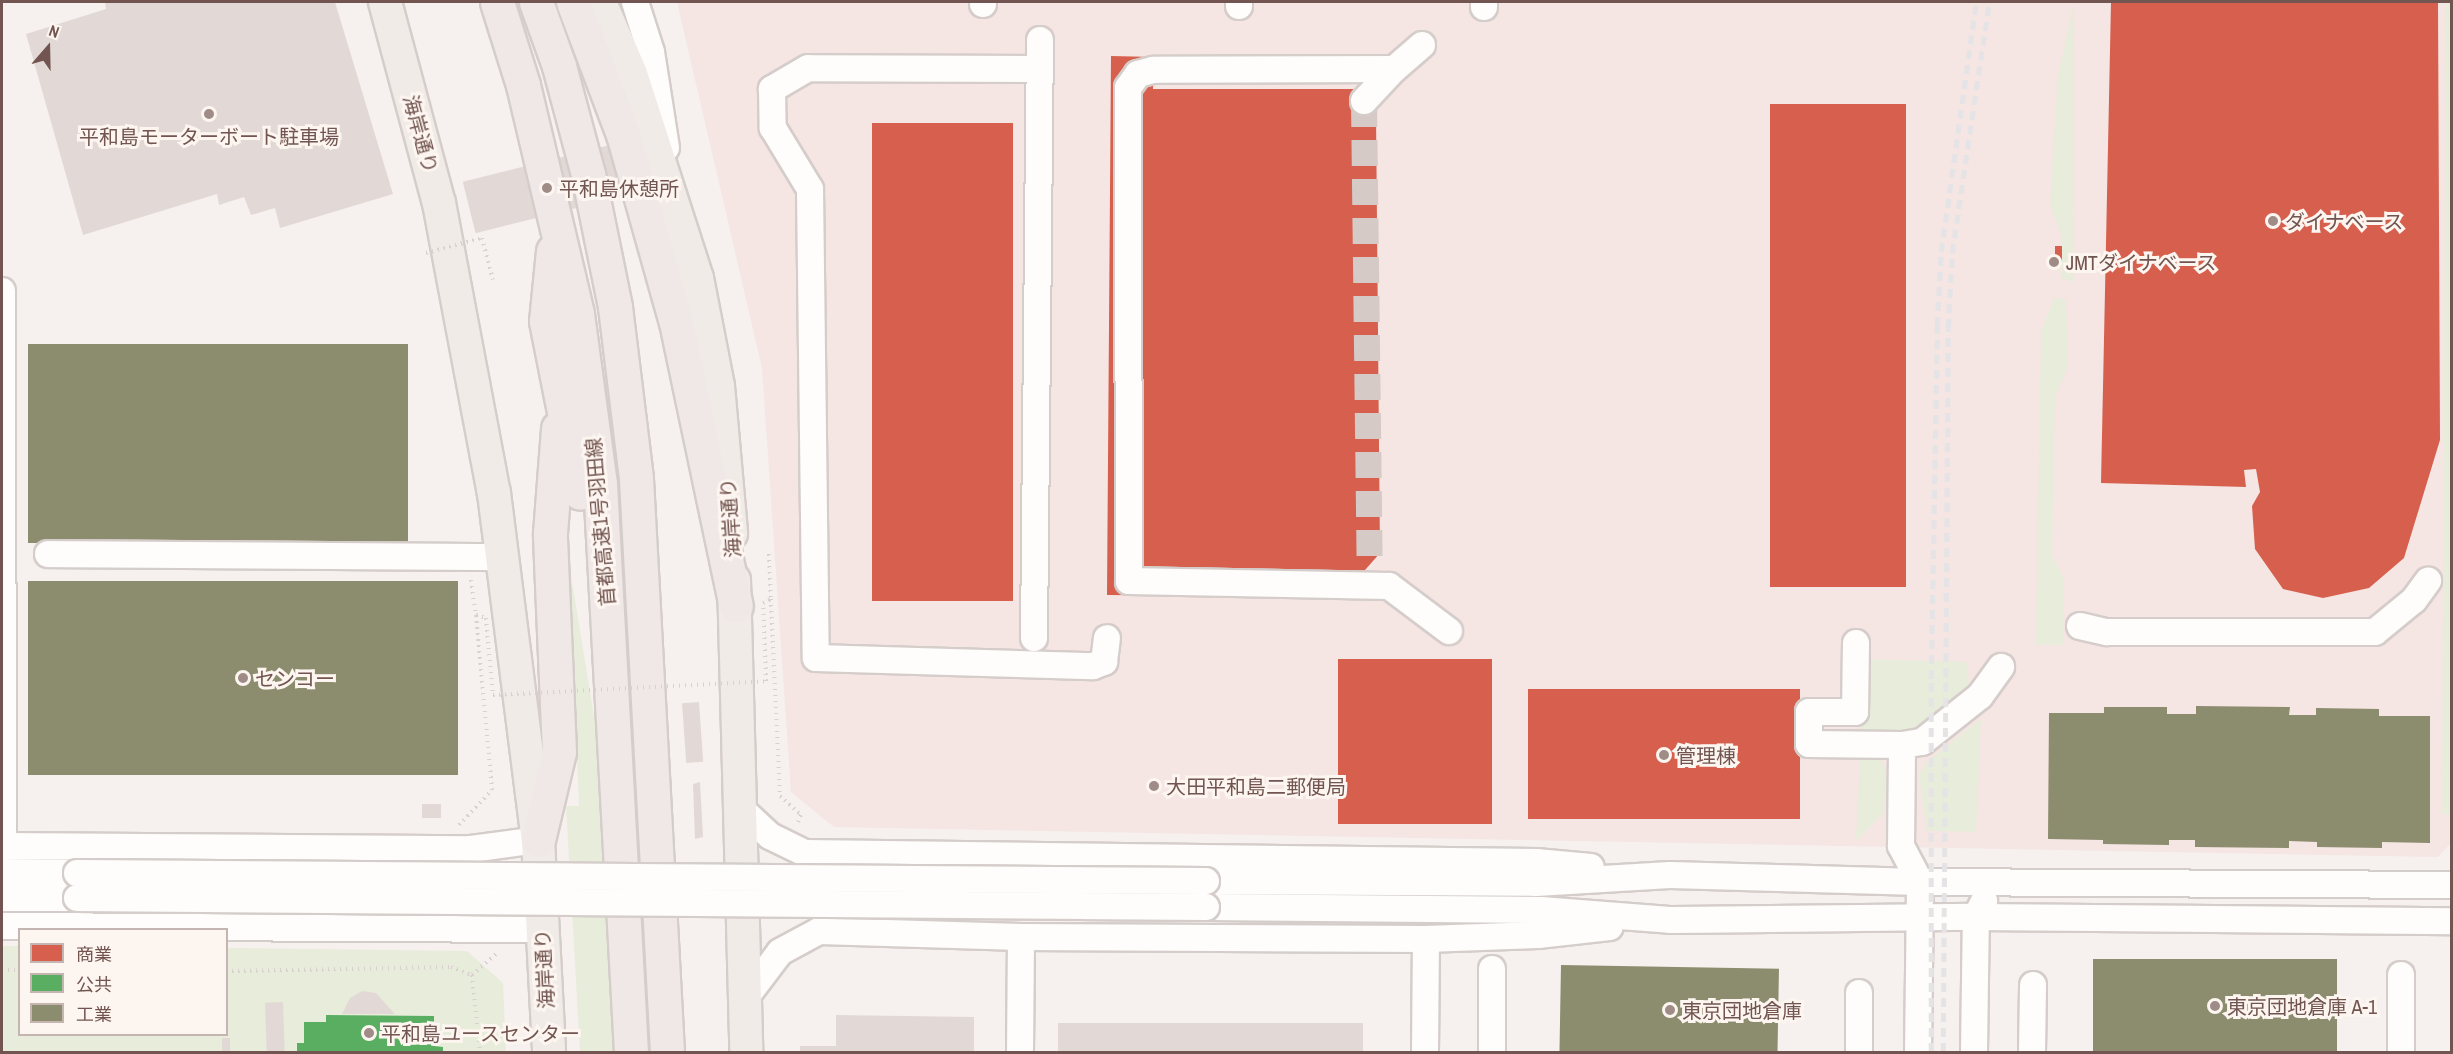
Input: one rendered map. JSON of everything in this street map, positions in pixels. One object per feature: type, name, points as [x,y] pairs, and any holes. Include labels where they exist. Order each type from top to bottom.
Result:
[{"type":"highway","name":"首都高速1号羽田線","points":[[497,2],[523,85],[577,314],[600,484],[614,684],[631,1053]]},
{"type":"highway","name":"首都高速1号羽田線","points":[[536,2],[559,66],[588,174],[615,307],[636,479],[668,1053]]},
{"type":"highway","points":[[573,2],[624,134],[676,322],[736,606]]},
{"type":"highway","points":[[556,225],[546,321],[614,684]]},
{"type":"highway","points":[[538,840],[559,752],[550,533],[553,459],[561,407]]},
{"type":"main road","name":"海岸通り","points":[[385,2],[439,203],[482,418],[538,840],[549,1053]]},
{"type":"main road","name":"海岸通り","points":[[600,2],[631,74],[674,202],[697,278],[718,386],[736,606],[743,1001],[746,1053]]},
{"type":"street","points":[[635,2],[651,52],[674,202]]},
{"type":"street","points":[[1034,638],[1040,40]]},
{"type":"street","points":[[1364,100],[1394,69],[1422,45]]},
{"type":"street","points":[[1039,69],[808,68],[772,88],[773,128],[810,189],[816,658],[1093,666],[1104,662],[1107,638]]},
{"type":"street","points":[[1389,586],[1129,581],[1128,88],[1138,74],[1153,70],[1394,69]]},
{"type":"street","points":[[2,291],[2,846],[471,849],[538,840]]},
{"type":"street","points":[[48,554],[502,557]]},
{"type":"street","points":[[1370,565],[1389,586],[1449,631]]},
{"type":"street","points":[[2080,626],[2107,632],[2375,632],[2414,600],[2428,581]]},
{"type":"street","points":[[1856,643],[1855,712],[1809,712],[1809,744],[1902,746],[1922,742],[1980,696],[2001,667]]},
{"type":"street","points":[[1902,746],[1901,846],[1920,882],[1918,1053]]},
{"type":"street","points":[[740,808],[770,836],[805,853],[1536,862],[1670,875],[1920,882],[2439,885]]},
{"type":"street","points":[[2,873],[1536,883],[1670,875]]},
{"type":"street","points":[[1974,1053],[1976,917],[1994,882]]},
{"type":"street","points":[[2,898],[1541,910],[1670,920],[1976,917],[2439,920]]},
{"type":"street","points":[[743,1001],[780,952],[819,931],[1021,937],[1426,939],[1538,935],[1670,920]]},
{"type":"street","points":[[2,926],[543,929]]},
{"type":"street","points":[[1020,1053],[1021,937]]},
{"type":"street","points":[[1425,1053],[1426,939]]},
{"type":"street","points":[[1492,969],[1492,1053]]},
{"type":"street","points":[[2401,975],[2401,1053]]},
{"type":"street","points":[[2032,1053],[2033,985]]},
{"type":"street","points":[[1859,993],[1860,1053]]},
{"type":"path","points":[[426,254],[482,238],[493,280]]},
{"type":"path","points":[[769,555],[780,796],[801,815],[798,822]]},
{"type":"path","points":[[459,825],[492,790],[471,574]]},
{"type":"path","points":[[476,615],[486,618],[493,695],[766,681],[763,603],[771,599]]},
{"type":"path","points":[[472,975],[493,958]]},
{"type":"path","points":[[228,971],[451,968],[472,975]]},
{"type":"path","points":[[2,970],[18,970]]},
{"type":"path","points":[[472,975],[480,1053]]},
{"type":"shaded area","points":[[677,2],[2451,2],[2451,843],[2438,857],[834,827],[791,792],[762,368]]},
{"type":"green space","points":[[2446,2],[2452,2],[2452,814],[2442,814]]},
{"type":"green space","points":[[2074,3],[2073,282],[2062,278],[2062,237],[2050,204],[2058,76]]},
{"type":"green space","points":[[2054,298],[2066,299],[2068,367],[2055,396],[2052,555],[2064,578],[2063,645],[2036,645],[2041,331]]},
{"type":"green space","points":[[570,546],[571,575],[595,723],[614,1052],[580,1052],[566,806],[579,806],[574,682],[568,666],[562,574]]},
{"type":"green space","points":[[1861,659],[1966,662],[1969,682],[1957,702],[1899,743],[1861,735]]},
{"type":"green space","points":[[1981,719],[1976,832],[1927,831],[1919,776],[1925,763]]},
{"type":"green space","points":[[1875,749],[1886,769],[1884,813],[1856,841],[1860,757]]},
{"type":"green space","points":[[2,946],[18,946],[18,1036],[228,1036],[228,948],[467,951],[503,983],[506,1052],[2,1052]]},
{"type":"building: 商業","name":"ダイナベース","points":[[2111,2],[2438,2],[2440,440],[2404,558],[2369,588],[2323,598],[2283,589],[2255,549],[2252,506],[2260,492],[2256,469],[2244,470],[2246,487],[2101,483]]},
{"type":"building: 商業","points":[[1111,56],[1154,57],[1153,89],[1353,89],[1376,112],[1380,553],[1358,578],[1357,597],[1107,595]]},
{"type":"building: 商業","points":[[1770,104],[1906,104],[1906,587],[1770,587]]},
{"type":"building: 商業","points":[[872,123],[1013,123],[1013,601],[872,601]]},
{"type":"building: 商業","points":[[2055,246],[2062,246],[2062,262],[2055,262]]},
{"type":"building: 商業","points":[[1338,659],[1492,659],[1492,824],[1338,824]]},
{"type":"building: 商業","name":"管理棟","points":[[1528,689],[1800,689],[1800,819],[1528,819]]},
{"type":"building: 公共","name":"平和島ユースセンター","points":[[326,1015],[434,1016],[434,1046],[443,1047],[443,1052],[297,1052],[297,1043],[304,1043],[304,1022],[326,1022]]},
{"type":"building: 工業","points":[[28,344],[408,344],[408,543],[28,543]]},
{"type":"building: 工業","name":"センコー","points":[[28,581],[458,581],[458,775],[28,775]]},
{"type":"building: 工業","points":[[2196,706],[2290,707],[2289,715],[2316,715],[2316,708],[2379,709],[2379,716],[2430,716],[2430,843],[2382,842],[2382,848],[2317,847],[2317,842],[2289,841],[2289,848],[2195,847],[2195,840],[2169,840],[2169,845],[2103,844],[2103,840],[2048,839],[2049,713],[2104,713],[2104,707],[2167,707],[2167,714],[2196,714]]},
{"type":"building: 工業","name":"東京団地倉庫 A-1","points":[[2093,959],[2337,959],[2337,1052],[2093,1052]]},
{"type":"building: 工業","name":"東京団地倉庫","points":[[1561,965],[1779,969],[1778,1052],[1559,1052]]},
{"type":"building: その他","name":"平和島モーターボート駐車場","points":[[105,2],[335,2],[393,194],[280,228],[275,208],[251,215],[244,197],[219,205],[217,194],[83,235],[26,34],[106,9]]},
{"type":"building: その他","name":"平和島休憩所","points":[[618,143],[631,194],[476,233],[463,182]]},
{"type":"building: その他","points":[[699,702],[703,762],[686,763],[682,703]]},
{"type":"building: その他","points":[[700,782],[703,837],[695,839],[693,784]]},
{"type":"building: その他","points":[[422,804],[441,804],[441,818],[422,818]]},
{"type":"building: その他","points":[[362,991],[376,993],[395,1014],[342,1014],[350,998]]},
{"type":"building: その他","points":[[283,1002],[285,1052],[267,1052],[265,1003]]},
{"type":"building: その他","points":[[836,1015],[974,1017],[974,1052],[800,1052],[800,1046],[836,1046]]},
{"type":"building: その他","points":[[1058,1023],[1363,1023],[1363,1052],[1058,1052]]},
{"type":"building: その他","points":[[222,1038],[230,1038],[230,1052],[222,1052]]},
{"type":"tunnel","points":[[1364,101],[1370,565]]},
{"type":"railway","points":[[1931,1052],[1931,679],[1937,326],[1941,252],[1976,2]]},
{"type":"railway","points":[[1943,1052],[1948,328],[1952,253],[1989,2]]},
{"type":"place","name":"平和島モーターボート駐車場","points":[[209,114]]},
{"type":"place","name":"平和島休憩所","points":[[547,188]]},
{"type":"place","name":"ダイナベース","points":[[2273,221]]},
{"type":"place","name":"JMTダイナベース","points":[[2054,262]]},
{"type":"place","name":"センコー","points":[[243,678]]},
{"type":"place","name":"管理棟","points":[[1664,755]]},
{"type":"place","name":"大田平和島二郵便局","points":[[1154,786]]},
{"type":"place","name":"東京団地倉庫 A-1","points":[[2215,1006]]},
{"type":"place","name":"東京団地倉庫","points":[[1670,1010]]},
{"type":"place","name":"平和島ユースセンター","points":[[369,1033]]}]
